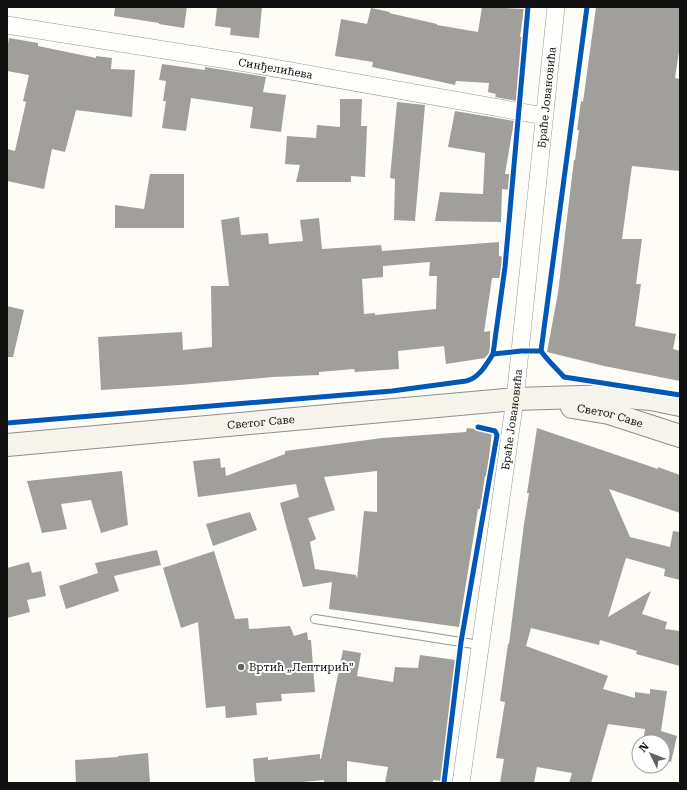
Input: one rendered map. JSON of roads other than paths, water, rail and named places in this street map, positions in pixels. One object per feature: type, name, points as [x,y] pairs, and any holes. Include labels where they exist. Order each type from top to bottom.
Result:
[{"type":"street","name":"Браће Јовановића","points":[[461,783],[515,399],[556,7]]},
{"type":"street","name":"Синђелићева","points":[[7,25],[240,62],[544,116]]},
{"type":"street","name":"Светог Саве","points":[[7,445],[515,399],[613,396],[651,399],[680,405]]},
{"type":"street","name":"Светог Саве","points":[[515,399],[609,413],[680,436]]},
{"type":"lane","points":[[315,619],[480,645]]},
{"type":"place","name":"Вртић „Лептирић”","points":[[241,667]]}]
